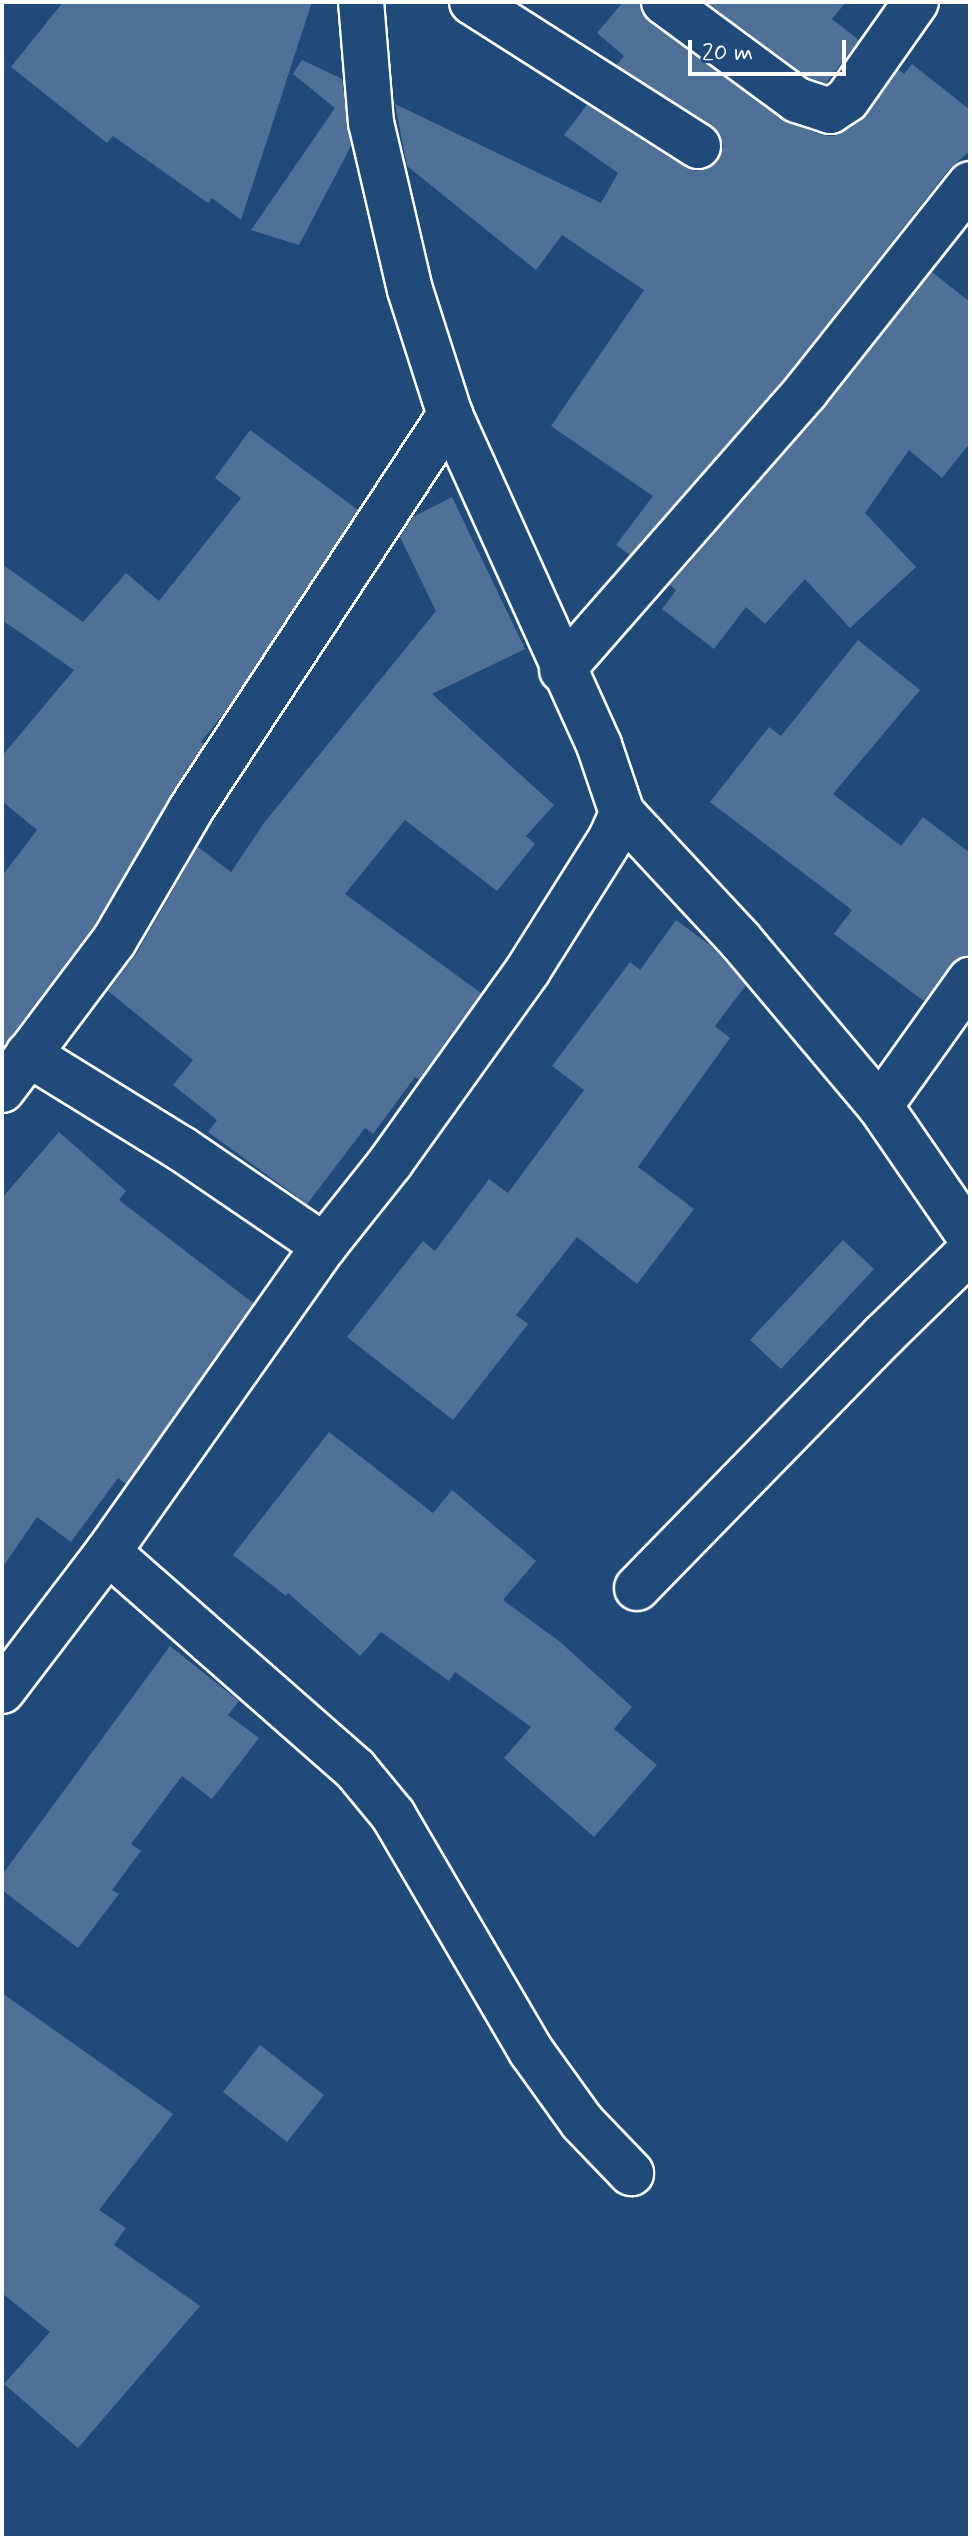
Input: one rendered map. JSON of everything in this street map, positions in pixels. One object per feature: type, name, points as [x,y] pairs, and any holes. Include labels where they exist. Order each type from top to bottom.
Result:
[{"type":"street","points":[[361,2],[371,123],[410,290],[450,415],[507,535],[562,670],[599,745],[622,813],[740,940],[880,1106],[970,1237]]},
{"type":"street","points":[[472,2],[698,146]]},
{"type":"street","points":[[664,2],[797,100],[830,111],[847,100],[916,2]]},
{"type":"street","points":[[562,670],[806,391],[970,184]]},
{"type":"street","points":[[2,1090],[114,941],[191,809],[450,415]]},
{"type":"street","points":[[2,1691],[108,1552],[324,1246],[390,1163],[528,970],[611,838],[622,813]]},
{"type":"street","points":[[880,1106],[970,980]]},
{"type":"street","points":[[28,1054],[182,1149],[324,1246]]},
{"type":"street","points":[[637,1588],[970,1251]]},
{"type":"street","points":[[108,1552],[355,1769],[393,1815],[531,2051],[582,2122],[631,2173]]},
{"type":"building","points":[[63,2],[312,2],[241,220],[212,198],[208,203],[113,136],[107,143],[11,67]]},
{"type":"building","points":[[623,2],[639,2],[649,22],[783,120],[822,135],[834,136],[861,121],[899,70],[904,74],[912,64],[970,110],[970,151],[950,168],[787,375],[630,555],[616,545],[653,496],[551,426],[644,290],[562,235],[536,270],[407,166],[395,104],[601,203],[618,173],[564,135],[587,105],[685,167],[696,171],[709,168],[719,159],[723,146],[720,134],[617,65],[624,56],[597,33]]},
{"type":"building","points":[[706,2],[846,2],[832,19],[859,40],[826,83],[809,78]]},
{"type":"building","points":[[302,60],[342,79],[351,146],[299,245],[251,230],[335,108],[293,74]]},
{"type":"building","points":[[932,272],[970,302],[970,443],[942,478],[909,450],[865,513],[916,567],[850,628],[805,579],[765,624],[746,607],[714,649],[662,609],[676,590],[670,585],[825,407]]},
{"type":"building","points":[[250,430],[358,510],[226,711],[201,742],[204,744],[93,927],[2,1048],[2,876],[37,830],[2,801],[2,756],[74,670],[2,620],[2,564],[83,622],[126,573],[159,601],[241,498],[215,478]]},
{"type":"building","points":[[452,497],[525,649],[432,694],[554,805],[526,836],[535,844],[497,891],[405,820],[345,894],[481,993],[419,1079],[415,1077],[373,1134],[365,1128],[307,1204],[208,1132],[217,1120],[173,1085],[193,1060],[108,991],[136,954],[198,847],[231,872],[264,823],[436,611],[400,537],[413,517]]},
{"type":"building","points":[[858,640],[920,690],[833,794],[901,846],[923,817],[970,853],[970,955],[950,965],[924,1001],[834,934],[852,910],[710,802],[769,727],[781,736]]},
{"type":"building","points":[[676,920],[710,945],[746,985],[715,1026],[730,1038],[638,1167],[694,1209],[637,1284],[577,1237],[516,1315],[528,1324],[453,1420],[347,1337],[423,1241],[435,1251],[489,1179],[508,1193],[584,1090],[552,1066],[630,962],[640,970]]},
{"type":"building","points":[[59,1132],[126,1191],[119,1200],[253,1303],[126,1484],[118,1478],[71,1542],[37,1517],[2,1568],[2,1198]]},
{"type":"building","points":[[843,1240],[874,1269],[781,1369],[750,1340]]},
{"type":"building","points":[[329,1432],[433,1513],[452,1490],[536,1561],[503,1600],[559,1641],[632,1707],[614,1729],[657,1765],[594,1837],[504,1758],[531,1727],[455,1672],[449,1681],[381,1632],[360,1656],[288,1593],[286,1596],[233,1555]]},
{"type":"building","points":[[170,1646],[239,1701],[228,1715],[259,1738],[212,1799],[182,1776],[131,1844],[141,1851],[112,1890],[119,1894],[78,1948],[2,1890],[2,1875]]},
{"type":"building","points":[[2,1993],[173,2114],[99,2210],[126,2228],[114,2245],[200,2306],[78,2448],[4,2384],[50,2332],[2,2293]]},
{"type":"building","points":[[260,2045],[324,2095],[287,2142],[223,2092]]}]
